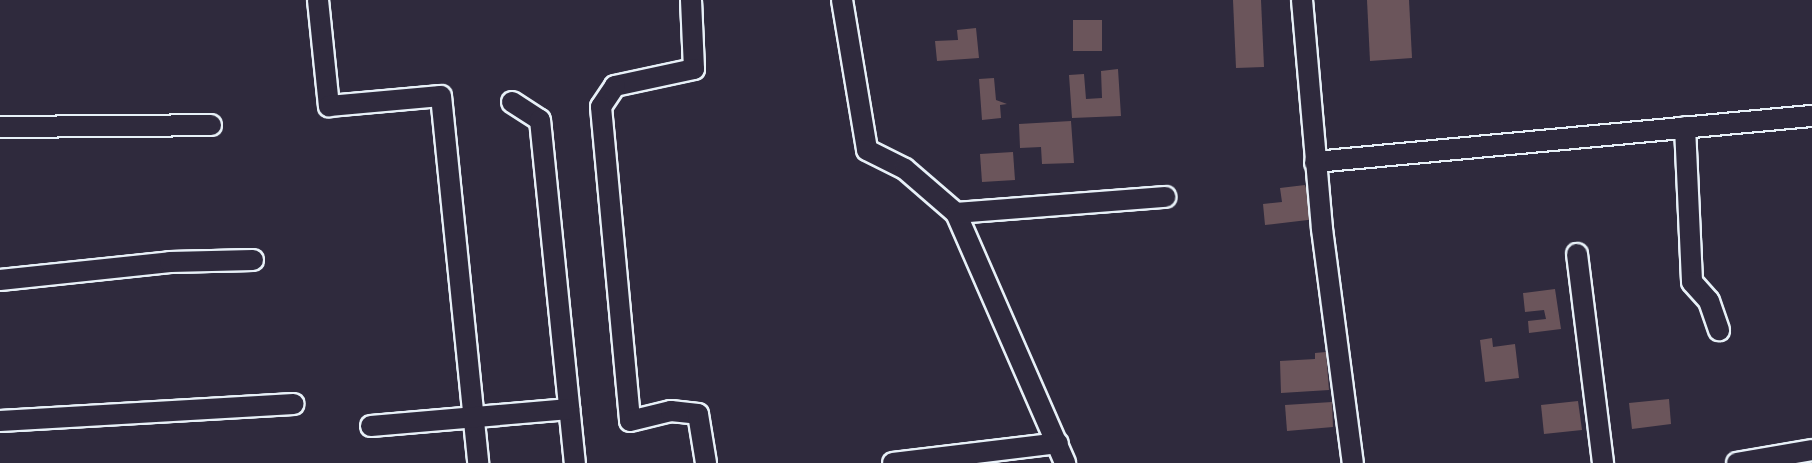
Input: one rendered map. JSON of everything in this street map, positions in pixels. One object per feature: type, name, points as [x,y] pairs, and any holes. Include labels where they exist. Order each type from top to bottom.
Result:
[{"type":"street","points":[[318,0],[329,106],[441,96],[478,463]]},
{"type":"street","points":[[691,0],[694,69],[615,86],[601,107],[630,421],[671,411],[698,414],[706,463]]},
{"type":"street","points":[[842,0],[867,150],[905,169],[956,213],[1065,463]]},
{"type":"street","points":[[1302,0],[1315,162],[1353,463]]},
{"type":"street","points":[[512,102],[540,120],[575,463]]},
{"type":"street","points":[[1315,162],[1812,116]]},
{"type":"street","points":[[0,127],[211,125]]},
{"type":"street","points":[[1685,127],[1692,282],[1709,301],[1719,330]]},
{"type":"street","points":[[956,213],[1165,197]]},
{"type":"street","points":[[1577,254],[1603,463]]},
{"type":"street","points":[[0,280],[170,262],[253,260]]},
{"type":"street","points":[[0,421],[294,404]]},
{"type":"street","points":[[371,426],[569,409]]},
{"type":"street","points":[[893,463],[1058,443]]},
{"type":"street","points":[[1737,463],[1772,460],[1812,450]]},
{"type":"building","points":[[1233,0],[1261,0],[1264,67],[1236,68]]},
{"type":"building","points":[[1367,0],[1409,0],[1412,58],[1370,61]]},
{"type":"building","points":[[1073,20],[1102,20],[1102,51],[1073,51]]},
{"type":"building","points":[[976,28],[979,58],[937,61],[935,41],[958,40],[957,30]]},
{"type":"building","points":[[1118,69],[1121,116],[1072,118],[1069,75],[1084,74],[1086,99],[1102,98],[1101,71]]},
{"type":"building","points":[[994,78],[996,100],[1007,104],[1000,105],[1001,118],[982,120],[979,79]]},
{"type":"building","points":[[1071,121],[1074,163],[1042,164],[1041,147],[1020,148],[1019,124]]},
{"type":"building","points":[[1013,152],[1015,180],[982,182],[980,154]]},
{"type":"building","points":[[1305,185],[1316,219],[1265,225],[1263,204],[1282,202],[1280,188]]},
{"type":"building","points":[[1555,289],[1561,329],[1529,333],[1528,321],[1546,319],[1544,310],[1525,312],[1523,293]]},
{"type":"building","points":[[1492,338],[1493,347],[1515,344],[1519,378],[1485,382],[1480,340]]},
{"type":"building","points":[[1326,352],[1329,390],[1281,393],[1280,361],[1315,359],[1315,353]]},
{"type":"building","points":[[1669,399],[1671,424],[1632,429],[1629,403]]},
{"type":"building","points":[[1578,401],[1582,430],[1544,434],[1541,405]]},
{"type":"building","points":[[1332,402],[1333,427],[1287,431],[1285,405]]}]
